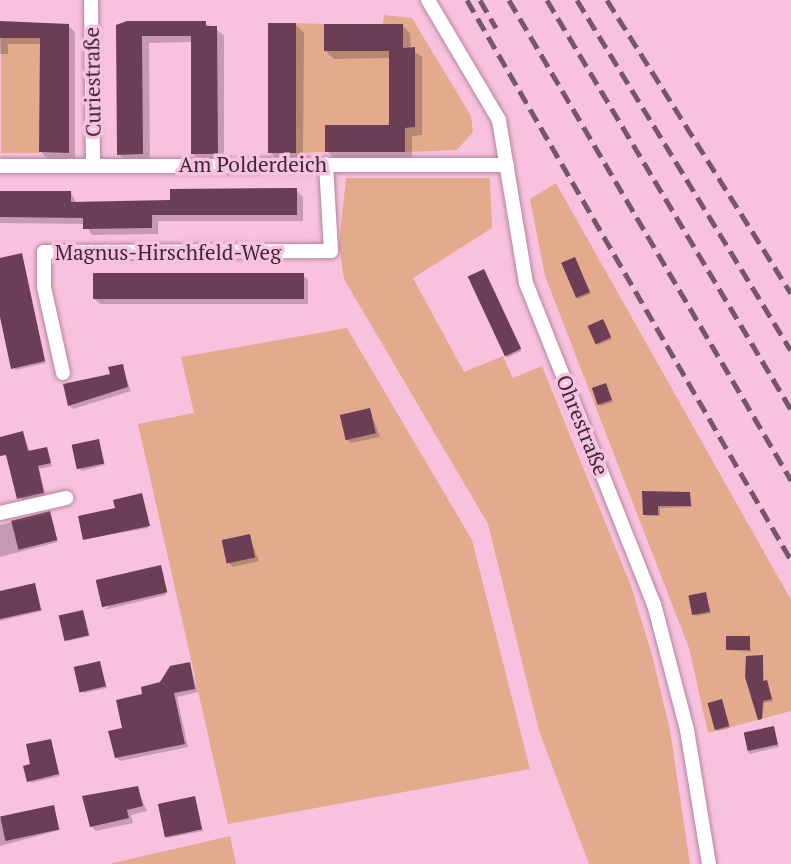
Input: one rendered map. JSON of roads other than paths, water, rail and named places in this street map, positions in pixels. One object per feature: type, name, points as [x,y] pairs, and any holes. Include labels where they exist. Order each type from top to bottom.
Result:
[{"type":"street","name":"Curiestraße","points":[[91,0],[93,164]]},
{"type":"street","name":"Ohrestraße","points":[[428,0],[499,120],[526,283],[654,604],[687,730],[709,864]]},
{"type":"street","name":"Magnus-Hirschfeld-Weg","points":[[63,373],[44,286],[44,252],[331,251],[326,164]]},
{"type":"street","name":"Am Polderdeich","points":[[0,166],[507,165]]},
{"type":"street","points":[[0,513],[66,498]]},
{"type":"railway","points":[[467,0],[791,560]]},
{"type":"railway","points":[[480,0],[496,28]]},
{"type":"railway","points":[[509,0],[791,480]]},
{"type":"railway","points":[[547,0],[791,409]]},
{"type":"railway","points":[[577,0],[791,350]]},
{"type":"railway","points":[[607,0],[791,293]]}]
